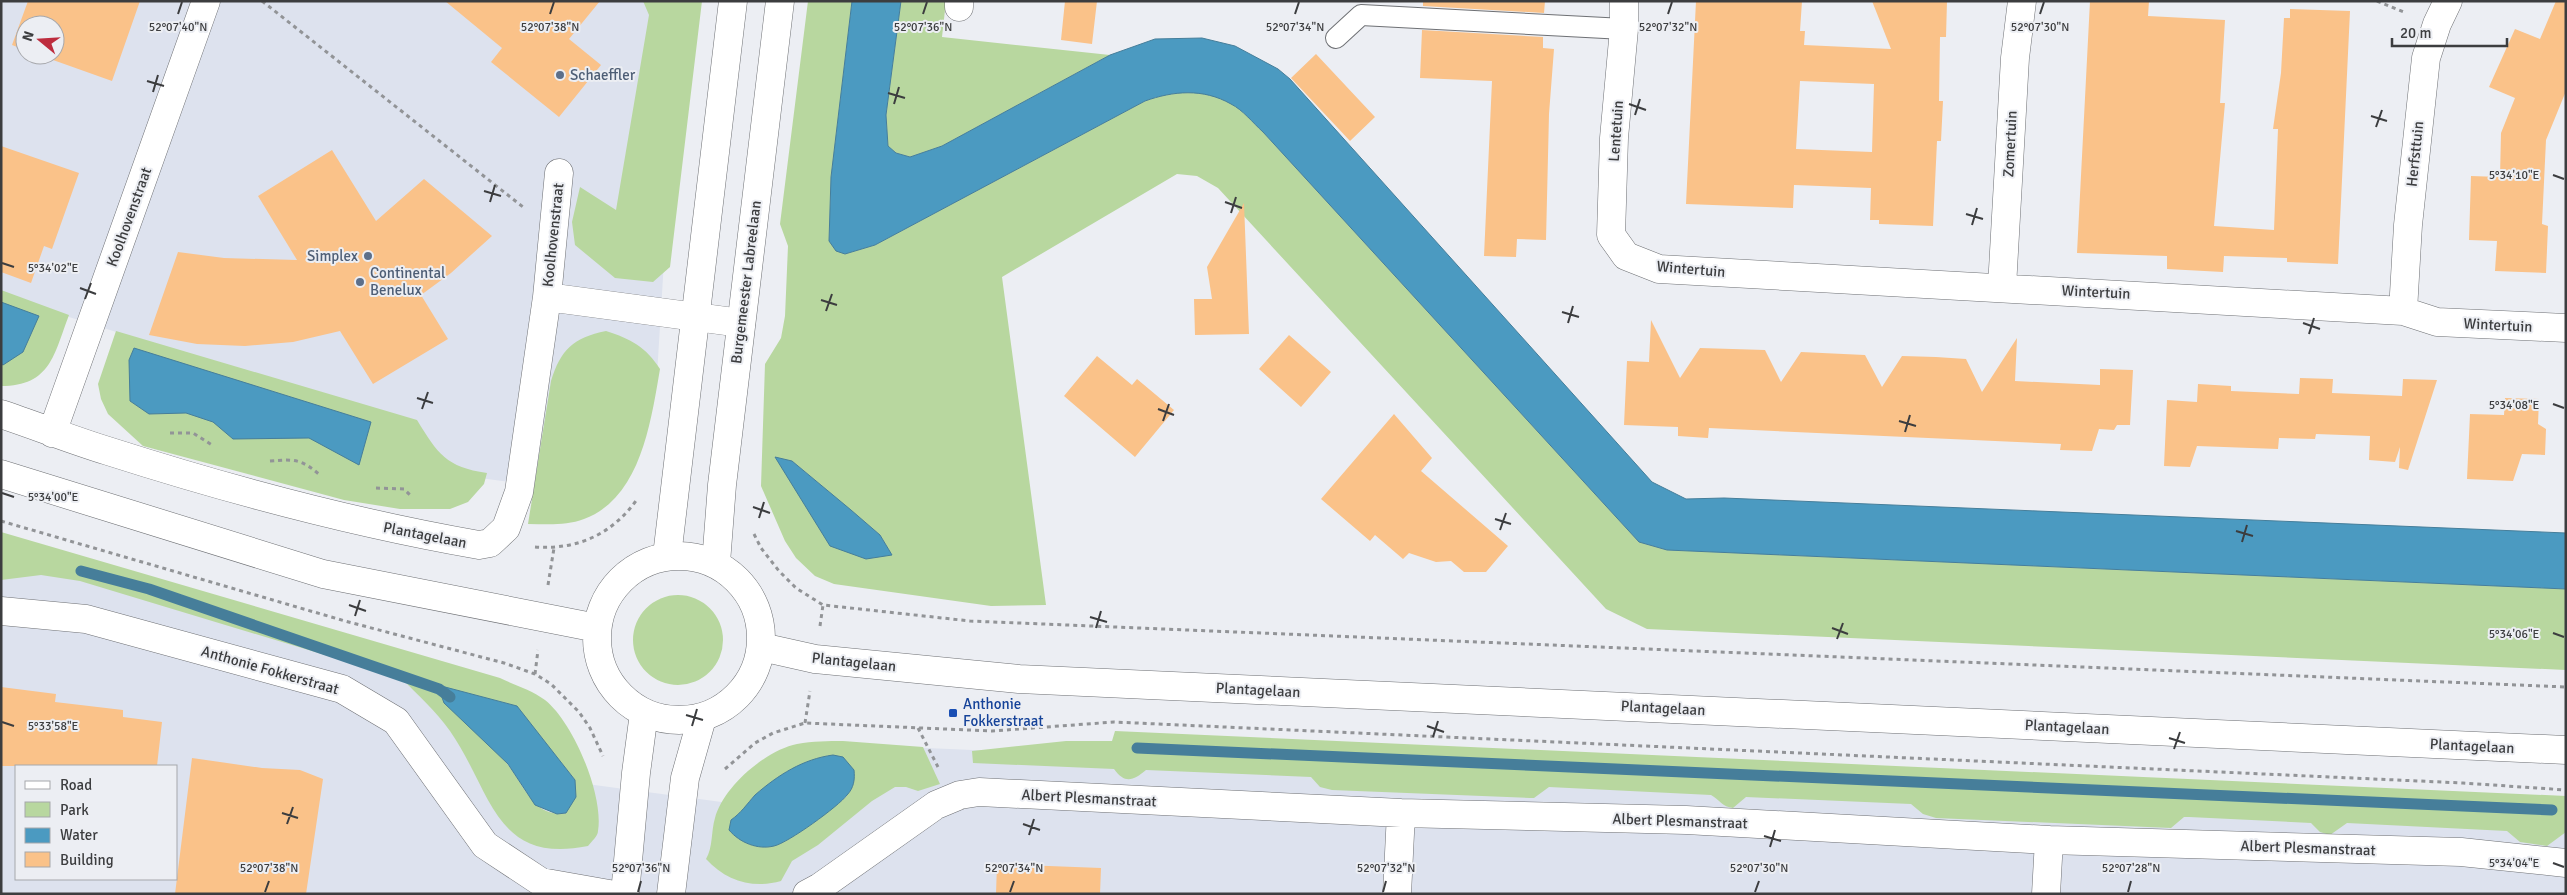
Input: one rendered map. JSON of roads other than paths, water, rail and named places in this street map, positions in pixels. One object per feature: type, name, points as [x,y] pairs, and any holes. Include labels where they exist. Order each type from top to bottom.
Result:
[{"type":"street","name":"Koolhovenstraat","points":[[52,433],[206,1]]},
{"type":"street","points":[[667,556],[733,1]]},
{"type":"street","name":"Burgemeester Labreelaan","points":[[716,563],[722,485],[780,1]]},
{"type":"street","name":"Lentetuin","points":[[1624,1],[1624,30],[1614,138],[1611,235],[1626,256]]},
{"type":"street","name":"Zomertuin","points":[[2002,287],[2015,58],[2022,1]]},
{"type":"street","name":"Herfsttuin","points":[[2403,311],[2408,225],[2426,58],[2437,24],[2448,1]]},
{"type":"street","name":"Koolhovenstraat","points":[[547,297],[559,173]]},
{"type":"street","name":"Wintertuin","points":[[1626,256],[1658,269],[2403,311],[2437,322],[2566,328]]},
{"type":"street","name":"Plantagelaan","points":[[1,414],[52,433],[246,492],[384,528],[479,545],[490,543],[506,528],[519,492],[547,297]]},
{"type":"street","points":[[547,297],[741,323]]},
{"type":"street","points":[[1,474],[323,574],[597,628]]},
{"type":"street","points":[[667,556],[692,556],[716,563],[737,578],[752,598],[761,622],[762,647],[757,666],[748,683],[736,699],[720,710],[702,718],[663,719],[644,712],[623,698],[607,678],[598,654],[597,628],[603,607],[614,588],[628,573],[646,562],[667,556]]},
{"type":"street","name":"Anthonie Fokkerstraat","points":[[1,611],[86,619],[342,689],[396,721],[485,845],[541,882],[609,894]]},
{"type":"street","name":"Plantagelaan","points":[[762,647],[815,659],[1019,679],[2566,750]]},
{"type":"street","points":[[625,894],[636,773],[644,712]]},
{"type":"street","points":[[672,894],[685,778],[702,718]]},
{"type":"street","name":"Albert Plesmanstraat","points":[[808,894],[936,805],[953,798],[979,792],[1401,813],[1686,820],[2049,840],[2461,852],[2566,863]]},
{"type":"street","points":[[1397,894],[1401,813]]},
{"type":"street","points":[[2046,894],[2049,840]]},
{"type":"lane","points":[[1336,38],[1361,15],[1624,30]]},
{"type":"water","points":[[852,1],[901,1],[886,115],[888,146],[896,153],[910,157],[942,146],[1110,55],[1155,39],[1202,38],[1235,46],[1278,69],[1290,79],[1652,482],[1686,499],[1724,498],[2566,533],[2566,589],[1667,550],[1639,542],[1263,132],[1240,110],[1210,95],[1177,93],[1145,101],[875,245],[845,254],[836,251],[829,241],[831,177]]},
{"type":"water","points":[[1,302],[39,316],[23,352],[3,365],[1,364]]},
{"type":"water","points":[[134,348],[371,422],[359,465],[309,438],[233,439],[213,422],[186,413],[149,414],[130,401],[129,360]]},
{"type":"water","points":[[775,457],[792,461],[851,510],[880,535],[892,555],[866,559],[830,546]]},
{"type":"water","points":[[445,687],[517,706],[575,780],[576,797],[566,813],[557,814],[535,805],[508,764],[444,703],[439,689]]},
{"type":"water","points":[[833,755],[843,757],[854,770],[854,783],[842,800],[813,824],[781,843],[768,847],[744,842],[729,830],[731,820],[755,795],[773,781],[801,764]]},
{"type":"waterway","points":[[81,571],[149,589],[439,689],[450,697]]},
{"type":"waterway","points":[[1137,748],[2552,810]]},
{"type":"place","name":"Schaeffler","points":[[560,75]]},
{"type":"place","name":"Simplex","points":[[368,256]]},
{"type":"place","name":"Continental Benelux","points":[[360,282]]},
{"type":"place","name":"Anthonie Fokkerstraat","points":[[953,713]]}]
